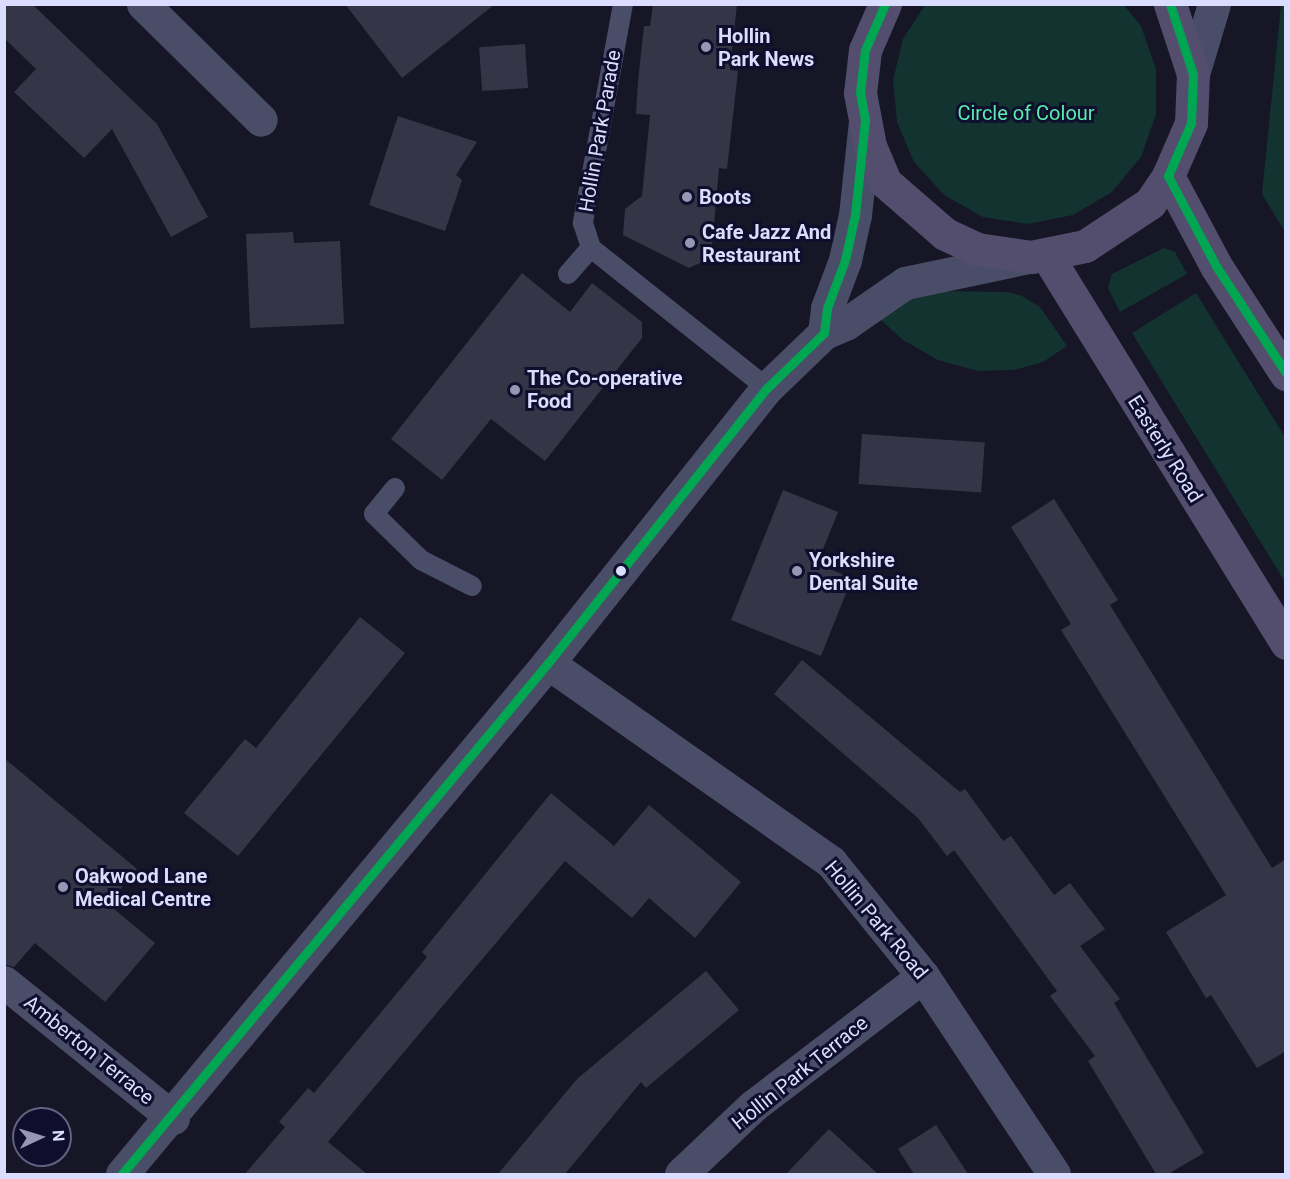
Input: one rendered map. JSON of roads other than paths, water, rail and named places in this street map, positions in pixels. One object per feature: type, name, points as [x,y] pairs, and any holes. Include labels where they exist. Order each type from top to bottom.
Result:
[{"type":"main road","points":[[881,7],[865,50],[860,93],[870,146],[885,182],[945,234],[976,249],[1038,255],[1085,246],[1150,203],[1168,176],[1191,123],[1193,74],[1170,4]]},
{"type":"main road","points":[[1168,176],[1216,266],[1286,374]]},
{"type":"main road","name":"Easterly Road","points":[[1038,255],[1286,643]]},
{"type":"street","points":[[143,4],[261,120]]},
{"type":"street","points":[[1193,74],[1214,4]]},
{"type":"street","points":[[824,333],[826,308],[845,260],[855,215],[865,120]]},
{"type":"street","points":[[122,1174],[173,1118],[548,663],[767,388],[824,333],[847,323],[905,283],[1038,255]]},
{"type":"street","name":"Hollin Park Road","points":[[548,663],[831,862],[924,976],[1054,1174]]},
{"type":"street","name":"Hollin Park Terrace","points":[[681,1174],[753,1106],[924,976]]},
{"type":"street","name":"Amberton Terrace","points":[[4,982],[173,1118]]},
{"type":"lane","name":"Hollin Park Parade","points":[[591,248],[583,223],[623,4]]},
{"type":"lane","points":[[568,274],[591,248],[767,388]]},
{"type":"lane","points":[[395,488],[374,514],[421,560],[472,586]]},
{"type":"place","name":"Hollin Park News","points":[[706,47]]},
{"type":"place","name":"Boots","points":[[687,197]]},
{"type":"place","name":"Cafe Jazz And Restaurant","points":[[690,243]]},
{"type":"place","name":"The Co-operative Food","points":[[515,390]]},
{"type":"place","name":"Yorkshire Dental Suite","points":[[797,571]]},
{"type":"place","name":"Oakwood Lane Medical Centre","points":[[63,887]]},
{"type":"park label","name":"Circle of Colour","points":[[1026,113]]}]
